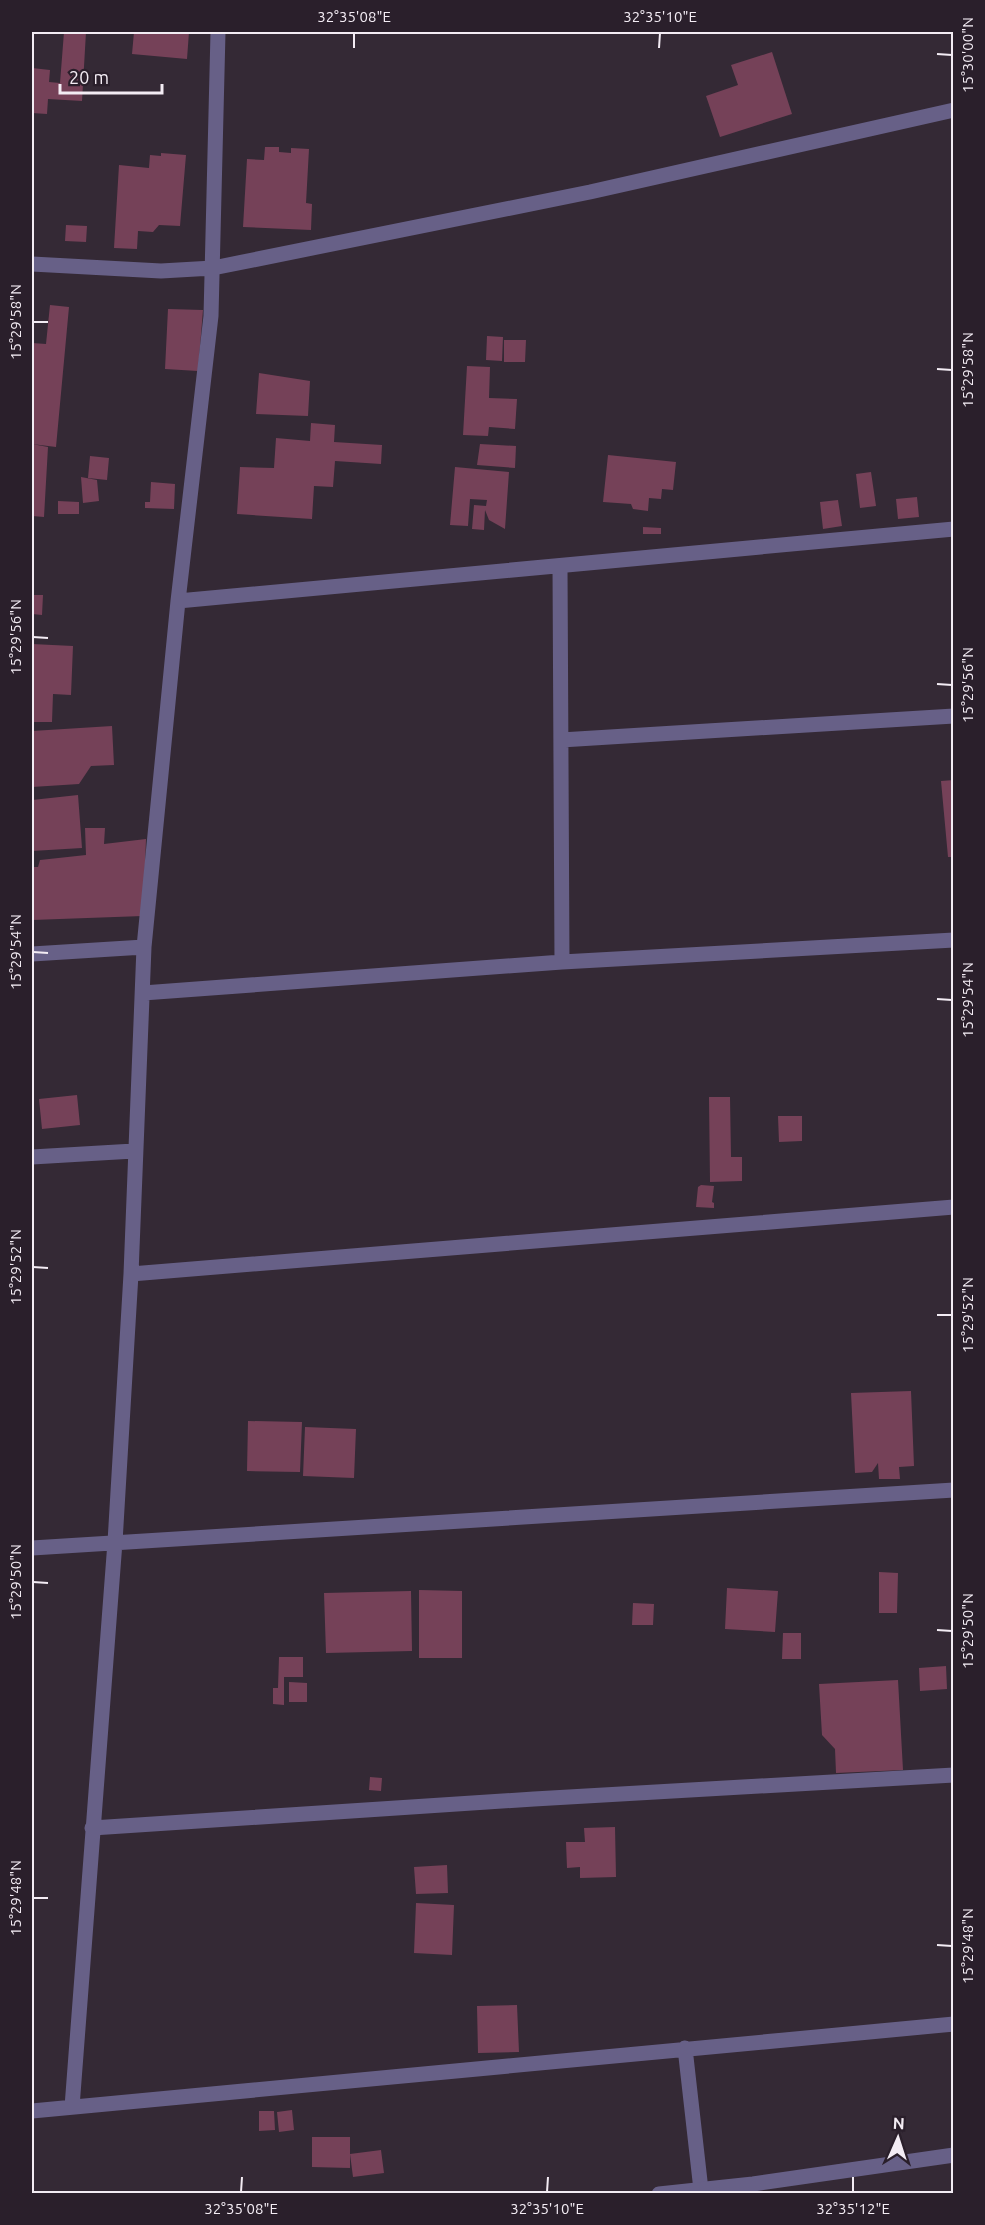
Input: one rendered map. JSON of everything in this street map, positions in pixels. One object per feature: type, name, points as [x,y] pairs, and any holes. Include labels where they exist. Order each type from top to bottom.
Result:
[{"type":"street","points":[[72,2107],[115,1542],[131,1274],[134,1151],[144,947],[178,601],[211,316],[218,32]]},
{"type":"street","points":[[32,264],[161,271],[213,268],[590,192],[954,110]]},
{"type":"street","points":[[178,601],[954,529]]},
{"type":"street","points":[[560,566],[562,962]]},
{"type":"street","points":[[561,740],[954,716]]},
{"type":"street","points":[[143,993],[562,962],[954,940]]},
{"type":"street","points":[[32,954],[144,947]]},
{"type":"street","points":[[32,1157],[134,1151]]},
{"type":"street","points":[[131,1274],[954,1207]]},
{"type":"street","points":[[32,1548],[954,1490]]},
{"type":"street","points":[[92,1828],[534,1799],[954,1775]]},
{"type":"street","points":[[32,2111],[954,2024]]},
{"type":"street","points":[[685,2049],[700,2190]]},
{"type":"street","points":[[659,2193],[700,2190],[954,2155]]},
{"type":"building","points":[[64,32],[86,32],[82,101],[48,99],[47,114],[32,113],[32,68],[50,70],[49,82],[60,83]]},
{"type":"building","points":[[134,32],[189,32],[187,59],[132,54]]},
{"type":"building","points":[[772,52],[792,114],[720,137],[706,96],[738,85],[731,65]]},
{"type":"building","points":[[265,147],[279,147],[279,152],[291,153],[291,148],[309,149],[306,203],[312,204],[311,230],[243,227],[247,159],[264,160]]},
{"type":"building","points":[[161,153],[186,155],[180,226],[159,225],[153,232],[138,231],[137,249],[114,248],[119,165],[149,168],[150,155],[161,156]]},
{"type":"building","points":[[66,225],[87,226],[86,242],[65,241]]},
{"type":"building","points":[[50,305],[69,307],[56,447],[32,444],[32,343],[46,344]]},
{"type":"building","points":[[168,309],[203,310],[198,371],[165,369]]},
{"type":"building","points":[[487,336],[503,337],[502,361],[486,360]]},
{"type":"building","points":[[504,340],[526,340],[525,362],[504,362]]},
{"type":"building","points":[[467,366],[490,367],[489,398],[517,399],[515,429],[489,427],[488,436],[463,435]]},
{"type":"building","points":[[259,373],[310,381],[308,416],[256,414]]},
{"type":"building","points":[[311,423],[335,425],[334,442],[382,445],[381,464],[335,461],[333,487],[314,486],[312,519],[237,514],[240,467],[274,468],[276,438],[310,441]]},
{"type":"building","points":[[32,444],[48,447],[44,517],[32,516]]},
{"type":"building","points":[[480,444],[516,446],[515,468],[477,465]]},
{"type":"building","points":[[608,455],[676,462],[673,490],[662,489],[661,499],[649,498],[648,511],[633,509],[631,504],[603,502]]},
{"type":"building","points":[[90,456],[109,458],[107,480],[88,478]]},
{"type":"building","points":[[455,467],[509,472],[505,529],[489,520],[485,510],[484,530],[472,529],[474,505],[486,506],[487,500],[470,499],[468,526],[450,525]]},
{"type":"building","points":[[871,472],[876,506],[860,508],[856,474]]},
{"type":"building","points":[[81,477],[97,480],[99,501],[83,503]]},
{"type":"building","points":[[151,482],[175,484],[174,509],[145,508],[145,502],[150,502]]},
{"type":"building","points":[[917,497],[919,517],[898,519],[896,499]]},
{"type":"building","points":[[838,500],[842,526],[823,529],[820,502]]},
{"type":"building","points":[[58,501],[79,502],[79,514],[58,514]]},
{"type":"building","points":[[643,527],[661,528],[661,534],[643,534]]},
{"type":"building","points":[[32,595],[43,595],[42,615],[32,614]]},
{"type":"building","points":[[32,644],[73,646],[71,695],[53,694],[52,722],[32,722]]},
{"type":"building","points":[[112,726],[114,765],[91,766],[79,784],[32,787],[32,731]]},
{"type":"building","points":[[954,780],[954,857],[948,857],[941,781]]},
{"type":"building","points":[[78,795],[82,848],[32,851],[32,800]]},
{"type":"building","points":[[85,828],[105,828],[104,844],[146,839],[143,916],[32,920],[32,867],[38,867],[40,860],[86,855]]},
{"type":"building","points":[[77,1095],[80,1125],[42,1129],[39,1099]]},
{"type":"building","points":[[709,1097],[730,1097],[731,1157],[742,1157],[742,1181],[710,1182]]},
{"type":"building","points":[[778,1116],[802,1116],[802,1141],[779,1142]]},
{"type":"building","points":[[701,1185],[714,1186],[712,1202],[714,1208],[696,1207],[698,1187]]},
{"type":"building","points":[[911,1391],[914,1466],[899,1467],[900,1479],[879,1479],[878,1463],[872,1472],[855,1473],[851,1393]]},
{"type":"building","points":[[248,1421],[302,1422],[300,1472],[247,1471]]},
{"type":"building","points":[[305,1427],[356,1429],[354,1478],[303,1476]]},
{"type":"building","points":[[879,1572],[898,1573],[897,1613],[879,1613]]},
{"type":"building","points":[[727,1588],[778,1591],[775,1632],[725,1629]]},
{"type":"building","points":[[419,1590],[462,1591],[462,1658],[419,1658]]},
{"type":"building","points":[[411,1591],[412,1651],[326,1653],[324,1593]]},
{"type":"building","points":[[633,1603],[654,1604],[653,1625],[632,1625]]},
{"type":"building","points":[[783,1633],[801,1633],[801,1659],[782,1659]]},
{"type":"building","points":[[279,1657],[303,1657],[303,1677],[284,1677],[284,1705],[273,1704],[273,1688],[278,1688]]},
{"type":"building","points":[[946,1666],[947,1689],[920,1691],[919,1668]]},
{"type":"building","points":[[898,1680],[903,1770],[836,1773],[835,1749],[822,1735],[819,1684]]},
{"type":"building","points":[[289,1682],[307,1683],[307,1702],[289,1702]]},
{"type":"building","points":[[370,1777],[382,1778],[381,1791],[369,1790]]},
{"type":"building","points":[[615,1827],[616,1877],[580,1878],[580,1867],[567,1868],[566,1842],[585,1842],[584,1828]]},
{"type":"building","points":[[447,1865],[448,1893],[416,1894],[414,1867]]},
{"type":"building","points":[[416,1903],[454,1905],[452,1955],[414,1953]]},
{"type":"building","points":[[517,2005],[519,2052],[478,2053],[477,2006]]},
{"type":"building","points":[[292,2110],[294,2130],[279,2132],[277,2112]]},
{"type":"building","points":[[259,2111],[274,2111],[275,2130],[259,2131]]},
{"type":"building","points":[[312,2137],[350,2137],[350,2168],[312,2167]]},
{"type":"building","points":[[381,2150],[384,2173],[353,2177],[350,2154]]}]
